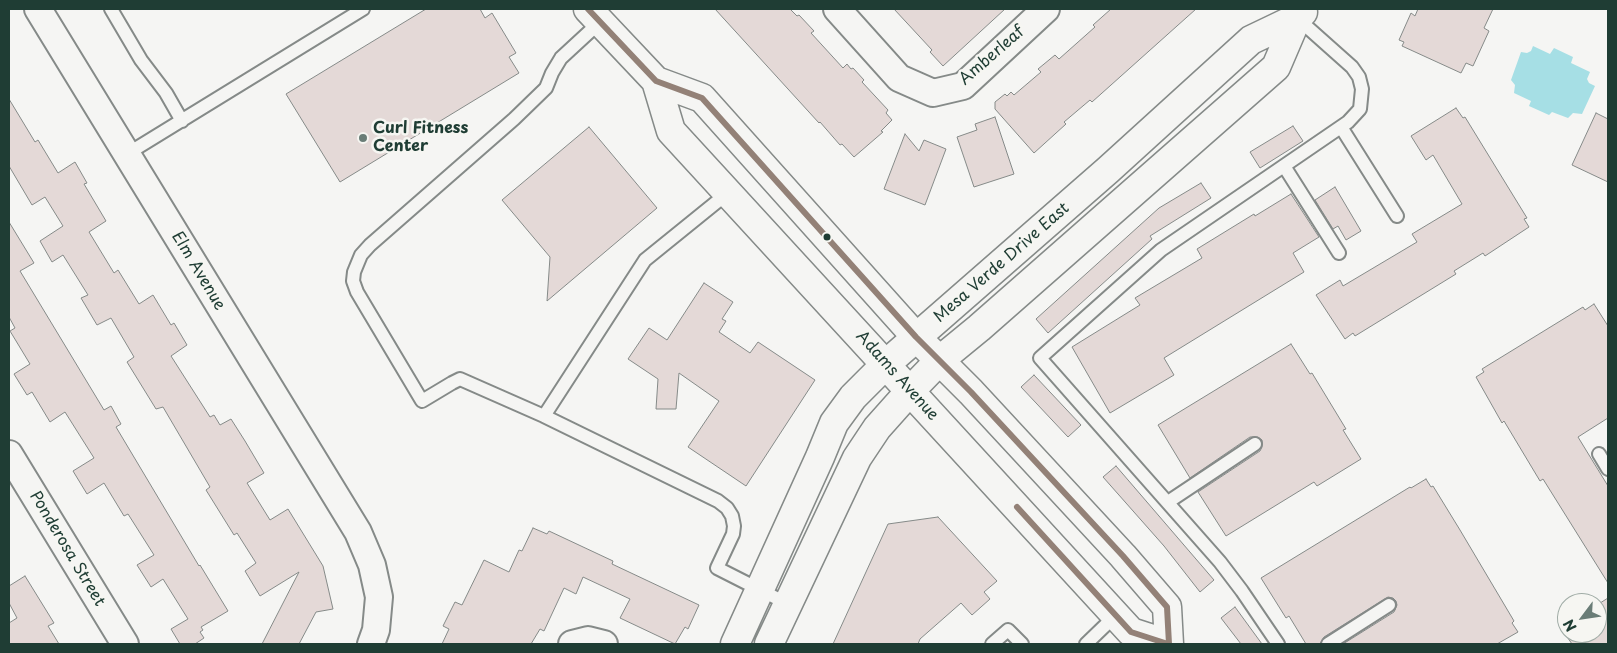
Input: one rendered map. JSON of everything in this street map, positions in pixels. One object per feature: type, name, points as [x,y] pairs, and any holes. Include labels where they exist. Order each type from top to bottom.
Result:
[{"type":"street","name":"Elm Avenue","points":[[38,9],[358,532],[372,565],[379,597],[376,630],[371,644]]},
{"type":"street","name":"Amberleaf","points":[[837,9],[899,78],[933,93],[963,86],[1046,9]]},
{"type":"street","name":"Mesa Verde Drive East","points":[[735,644],[834,422],[853,397],[886,364],[1108,170],[1251,40],[1302,14]]},
{"type":"street","name":"Mesa Verde Drive East","points":[[769,644],[857,458],[877,428],[940,360],[979,328],[1276,66],[1302,14]]},
{"type":"street","name":"Adams Avenue","points":[[594,16],[656,81],[702,98],[916,338],[940,360],[1123,556],[1167,607],[1168,644],[1131,632],[671,131],[656,81]]},
{"type":"street","name":"Ponderosa Street","points":[[9,454],[125,644]]},
{"type":"street","points":[[572,644],[588,640],[604,644]]},
{"type":"lane","points":[[111,9],[141,60],[166,93],[182,120]]},
{"type":"lane","points":[[127,154],[363,9]]},
{"type":"lane","points":[[1278,644],[1220,562],[1040,358],[1161,250],[1341,127],[1360,109],[1362,89],[1359,77],[1352,67],[1302,14]]},
{"type":"lane","points":[[594,16],[561,58],[546,88],[370,245],[361,255],[354,272],[353,281],[357,292],[422,400],[460,380],[544,416],[718,501],[727,508],[732,516],[734,526],[733,534],[717,568],[788,604]]},
{"type":"lane","points":[[1341,127],[1398,216]]},
{"type":"lane","points":[[1284,166],[1339,253]]},
{"type":"lane","points":[[544,416],[645,260],[728,192]]},
{"type":"lane","points":[[1168,502],[1255,444]]},
{"type":"lane","points":[[1599,454],[1608,469]]},
{"type":"lane","points":[[1328,644],[1388,605]]},
{"type":"lane","points":[[1086,644],[1116,615]]},
{"type":"lane","points":[[992,644],[1008,630],[1022,644]]},
{"type":"water","points":[[1533,46],[1550,54],[1554,48],[1573,57],[1571,63],[1590,72],[1587,79],[1589,83],[1595,86],[1582,114],[1573,113],[1568,118],[1552,112],[1549,115],[1529,106],[1531,101],[1514,93],[1515,85],[1511,80],[1521,52],[1527,53],[1531,51]]},
{"type":"building","name":"Curl Fitness Center","points":[[426,9],[480,9],[485,18],[492,13],[516,53],[509,57],[519,73],[340,182],[286,94]]},
{"type":"building","points":[[715,9],[790,9],[797,16],[799,15],[814,31],[811,33],[843,68],[847,64],[851,69],[853,68],[864,80],[862,82],[888,110],[886,113],[892,120],[881,131],[883,132],[854,157],[819,123]]},
{"type":"building","points":[[894,9],[1005,9],[943,66],[930,52],[932,50]]},
{"type":"building","points":[[1111,9],[1196,9],[1092,102],[1090,100],[1064,122],[1066,124],[1034,153],[995,109],[995,102],[1005,94],[1007,96],[1011,92],[1014,95],[1041,72],[1038,69],[1055,55],[1059,59],[1095,27],[1093,25]]},
{"type":"building","points":[[1418,9],[1493,9],[1484,28],[1489,31],[1473,66],[1466,63],[1461,73],[1402,46],[1404,42],[1399,40],[1411,13],[1415,16]]},
{"type":"building","points":[[9,99],[35,142],[38,140],[58,173],[75,162],[87,183],[84,184],[106,221],[89,232],[114,273],[118,270],[139,304],[153,295],[171,325],[174,323],[187,345],[171,356],[210,417],[214,415],[220,425],[231,419],[264,473],[247,483],[270,520],[288,509],[323,566],[333,609],[316,612],[299,644],[262,644],[299,572],[260,596],[245,571],[256,563],[237,533],[234,535],[206,490],[210,487],[163,407],[156,409],[127,362],[134,357],[111,318],[97,325],[81,298],[88,295],[63,255],[52,262],[40,241],[63,226],[45,197],[32,205],[9,166]]},
{"type":"building","points":[[1456,108],[1463,118],[1465,117],[1527,218],[1524,219],[1529,227],[1485,256],[1483,253],[1454,271],[1456,274],[1355,336],[1353,333],[1345,339],[1316,295],[1340,280],[1343,286],[1417,242],[1412,234],[1462,204],[1433,155],[1426,160],[1411,136]]},
{"type":"building","points":[[1596,113],[1608,119],[1608,182],[1572,165]]},
{"type":"building","points":[[995,117],[1014,174],[974,187],[957,137],[977,130],[975,124]]},
{"type":"building","points":[[1293,126],[1303,141],[1260,168],[1250,152]]},
{"type":"building","points":[[589,127],[657,208],[547,301],[550,257],[502,200]]},
{"type":"building","points":[[905,134],[919,151],[924,140],[946,149],[925,205],[884,189]]},
{"type":"building","points":[[1201,183],[1211,198],[1150,236],[1152,239],[1048,333],[1036,319],[1159,208]]},
{"type":"building","points":[[1335,187],[1361,231],[1346,240],[1338,226],[1333,229],[1315,200]]},
{"type":"building","points":[[1291,194],[1319,237],[1293,253],[1304,272],[1164,358],[1174,375],[1110,413],[1072,347],[1140,305],[1135,298],[1202,258],[1197,249]]},
{"type":"building","points":[[9,222],[34,263],[20,271],[104,410],[111,406],[121,424],[116,427],[228,611],[201,627],[203,630],[200,632],[204,638],[195,644],[180,644],[171,629],[188,619],[163,579],[151,587],[137,565],[154,555],[128,514],[124,516],[104,483],[87,494],[73,471],[94,458],[65,412],[50,422],[32,392],[27,395],[14,374],[30,364],[10,331],[15,328],[9,317]]},
{"type":"building","points":[[704,283],[733,302],[722,319],[726,321],[719,332],[750,353],[758,342],[815,380],[746,486],[688,447],[719,401],[679,373],[676,409],[656,409],[658,379],[628,359],[649,328],[667,340]]},
{"type":"building","points":[[1594,304],[1608,326],[1608,418],[1578,437],[1608,486],[1608,583],[1543,479],[1540,481],[1504,421],[1502,423],[1476,377],[1484,372],[1482,369],[1583,307],[1585,310]]},
{"type":"building","points":[[1291,344],[1310,374],[1312,373],[1346,429],[1343,430],[1361,459],[1317,486],[1314,482],[1226,536],[1198,492],[1260,451],[1262,440],[1258,437],[1250,437],[1190,478],[1158,425]]},
{"type":"building","points":[[1034,375],[1081,425],[1068,437],[1021,387]]},
{"type":"building","points":[[1116,466],[1214,580],[1200,592],[1164,546],[1103,477]]},
{"type":"building","points":[[1426,479],[1431,487],[1433,486],[1460,530],[1514,621],[1512,623],[1518,632],[1497,644],[1343,644],[1394,612],[1397,605],[1396,601],[1388,597],[1324,637],[1320,644],[1306,644],[1289,616],[1286,618],[1261,578]]},
{"type":"building","points":[[938,517],[997,581],[984,592],[990,599],[972,615],[961,603],[920,639],[918,644],[833,644],[888,524]]},
{"type":"building","points":[[533,528],[547,534],[549,531],[613,561],[612,564],[699,605],[688,629],[685,627],[675,644],[620,618],[630,599],[583,577],[576,594],[564,588],[544,631],[540,629],[531,644],[442,644],[449,629],[443,626],[455,602],[462,605],[484,560],[509,572],[519,550],[522,551]]},
{"type":"building","points":[[25,576],[54,623],[48,626],[59,644],[9,644],[9,623],[17,618],[9,603],[9,586]]},
{"type":"building","points":[[1607,599],[1608,644],[1572,644],[1607,643]]},
{"type":"building","points":[[1235,607],[1262,644],[1241,644],[1221,618]]},
{"type":"transit line","points":[[588,9],[656,81],[702,98],[916,337],[971,392],[1123,556],[1167,607],[1169,644]]},
{"type":"transit line","points":[[1017,507],[1131,632],[1168,644]]},
{"type":"place","name":"Curl Fitness Center","points":[[363,138]]}]
